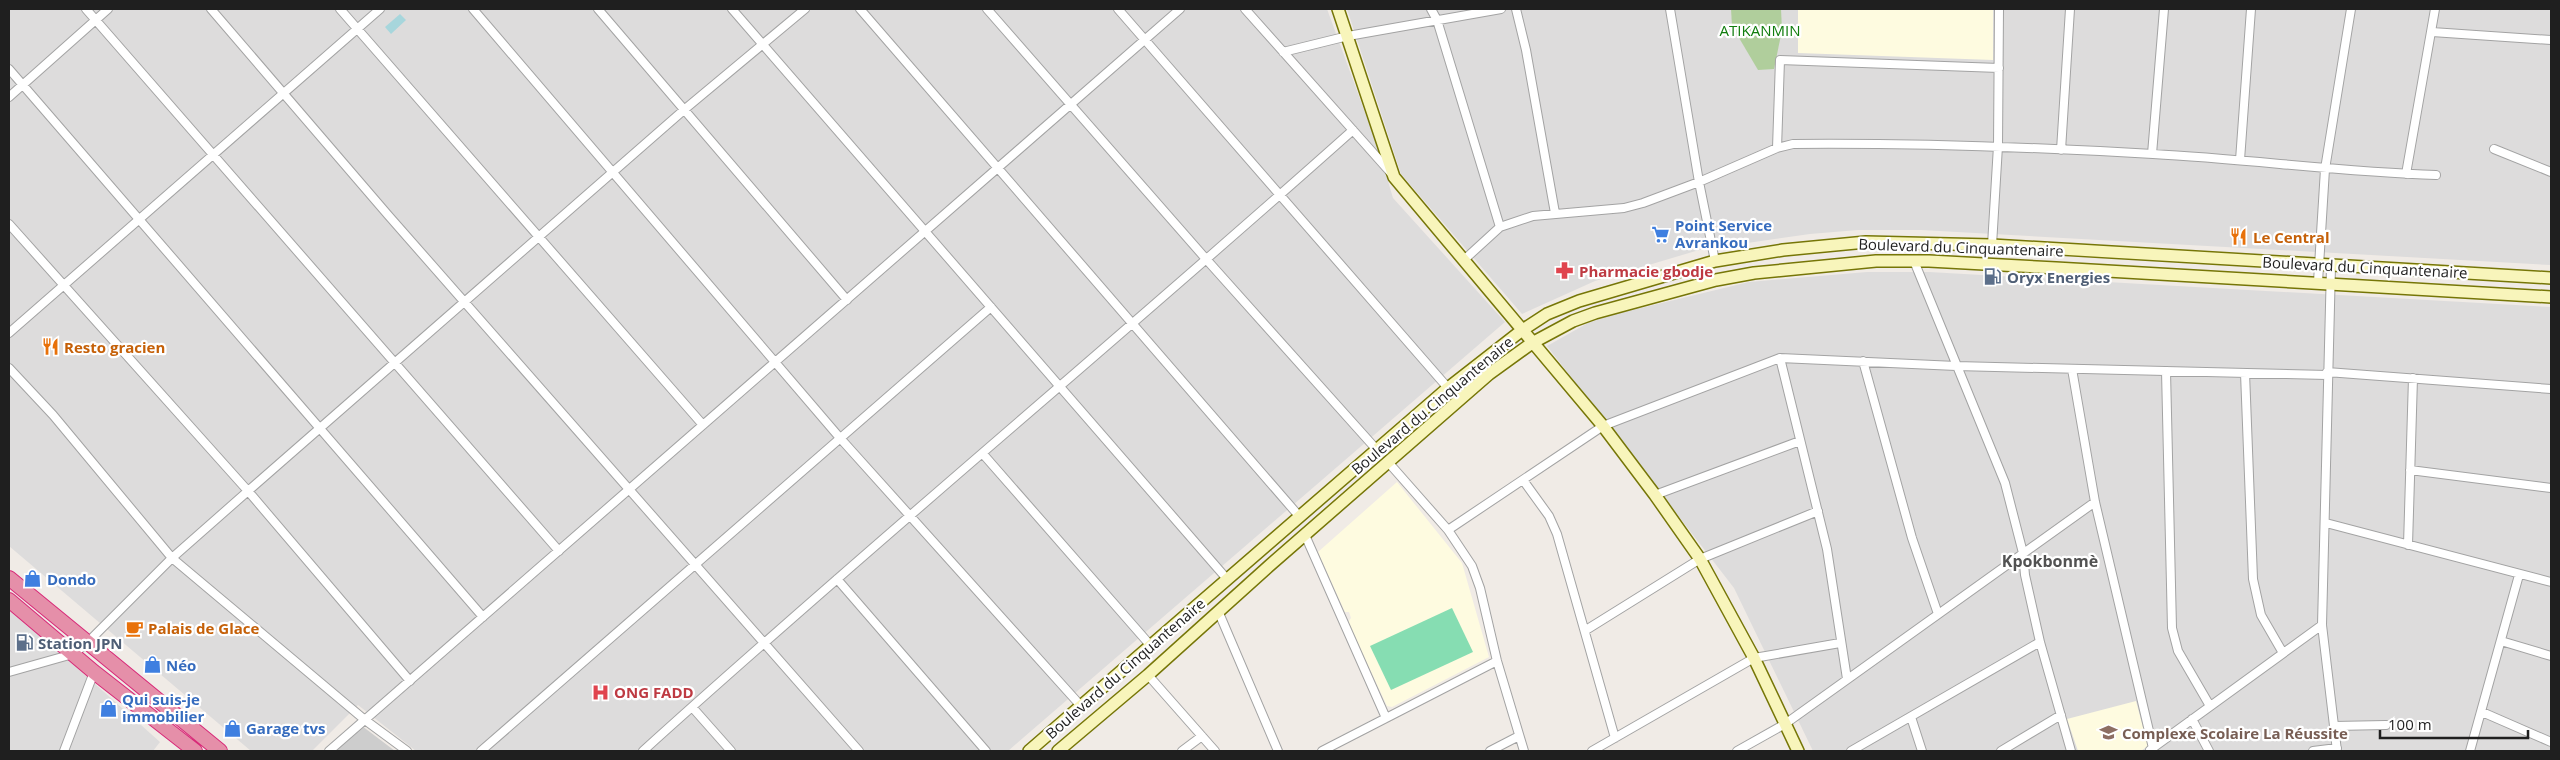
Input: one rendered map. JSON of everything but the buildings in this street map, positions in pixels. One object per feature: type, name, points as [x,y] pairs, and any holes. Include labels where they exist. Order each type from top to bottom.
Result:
[{"type":"highway","points":[[9,578],[87,644],[220,751]]},
{"type":"highway","points":[[9,600],[94,672],[194,751]]},
{"type":"main road","points":[[1338,9],[1394,177],[1465,259],[1521,331],[1603,426],[1656,495],[1700,559],[1754,658],[1798,751]]},
{"type":"main road","name":"Boulevard du Cinquantenaire","points":[[1029,751],[1448,388],[1521,331],[1547,314],[1580,301],[1715,261],[1783,250],[1866,242],[1992,245],[2551,278]]},
{"type":"main road","name":"Boulevard du Cinquantenaire","points":[[1060,750],[1219,613],[1489,374],[1532,343],[1595,313],[1716,280],[1754,273],[1835,263],[1914,261],[2551,296]]},
{"type":"street","points":[[86,9],[559,551]]},
{"type":"street","points":[[9,96],[108,9]]},
{"type":"street","points":[[211,9],[465,303],[859,751]]},
{"type":"street","points":[[340,9],[703,425]]},
{"type":"street","points":[[9,333],[380,9]]},
{"type":"street","points":[[472,9],[840,438],[1081,706]]},
{"type":"street","points":[[598,9],[686,109],[847,300]]},
{"type":"street","points":[[732,9],[1228,579]]},
{"type":"street","points":[[9,672],[73,654],[87,644],[172,558],[686,109],[805,9]]},
{"type":"street","points":[[860,9],[1299,516]]},
{"type":"street","points":[[987,9],[1206,260],[1377,450]]},
{"type":"street","points":[[1118,9],[1448,388]]},
{"type":"street","points":[[329,751],[1180,9]]},
{"type":"street","points":[[1245,9],[1394,177]]},
{"type":"street","points":[[1431,9],[1500,227]]},
{"type":"street","points":[[1283,52],[1348,36],[1501,9]]},
{"type":"street","points":[[1516,9],[1526,50],[1555,213]]},
{"type":"street","points":[[1670,9],[1699,182],[1715,261]]},
{"type":"street","points":[[1992,245],[1998,146],[1999,9]]},
{"type":"street","points":[[2061,150],[2070,9]]},
{"type":"street","points":[[2152,154],[2164,9]]},
{"type":"street","points":[[2240,160],[2251,9]]},
{"type":"street","points":[[2313,751],[2337,750],[2322,625],[2326,523],[2327,373],[2331,283],[2326,265],[2326,169],[2351,9]]},
{"type":"street","points":[[2406,174],[2435,9]]},
{"type":"street","points":[[2432,32],[2551,40]]},
{"type":"street","points":[[1777,148],[1780,60],[1999,68]]},
{"type":"street","points":[[9,69],[483,617]]},
{"type":"street","points":[[643,751],[837,579],[1133,324],[1353,130]]},
{"type":"street","points":[[1465,259],[1500,227],[1533,216],[1624,208],[1699,182],[1777,148],[1793,144],[1904,143],[1998,146],[2240,160],[2326,169],[2436,176]]},
{"type":"street","points":[[2494,149],[2551,172]]},
{"type":"street","points":[[9,224],[63,287],[248,491],[410,681]]},
{"type":"street","points":[[1914,261],[2005,483],[2023,553],[2025,575],[2040,642],[2072,751]]},
{"type":"street","points":[[2318,282],[2326,265]]},
{"type":"street","points":[[481,751],[991,307]]},
{"type":"street","points":[[1780,358],[1827,549],[1840,643],[1848,679]]},
{"type":"street","points":[[1448,530],[1603,426],[1780,358],[1956,366],[2245,373],[2327,373],[2551,389]]},
{"type":"street","points":[[1863,361],[1910,530],[1938,614]]},
{"type":"street","points":[[9,368],[64,428],[172,558],[365,720],[406,751]]},
{"type":"street","points":[[2072,369],[2095,502],[2151,750],[2322,625]]},
{"type":"street","points":[[2166,371],[2172,628],[2178,651],[2210,706]]},
{"type":"street","points":[[2245,373],[2253,579],[2261,615],[2283,653]]},
{"type":"street","points":[[2408,545],[2413,378]]},
{"type":"street","points":[[1656,495],[1800,441]]},
{"type":"street","points":[[983,454],[1151,646]]},
{"type":"street","points":[[1388,462],[1448,530],[1472,566],[1480,588],[1498,662],[1524,751]]},
{"type":"street","points":[[2410,470],[2551,488]]},
{"type":"street","points":[[1523,480],[1548,516],[1557,534],[1586,630],[1615,738]]},
{"type":"street","points":[[1737,751],[1785,724],[2095,502]]},
{"type":"street","points":[[1586,630],[1700,559],[1818,511]]},
{"type":"street","points":[[2326,523],[2551,582]]},
{"type":"street","points":[[1305,535],[1386,718]]},
{"type":"street","points":[[2470,751],[2519,575]]},
{"type":"street","points":[[837,579],[986,751]]},
{"type":"street","points":[[1219,613],[1278,751]]},
{"type":"street","points":[[2500,641],[2551,656]]},
{"type":"street","points":[[1851,751],[2040,642]]},
{"type":"street","points":[[1592,751],[1754,658],[1840,643]]},
{"type":"street","points":[[1322,751],[1498,662]]},
{"type":"street","points":[[64,751],[94,672]]},
{"type":"street","points":[[1148,675],[1215,751]]},
{"type":"street","points":[[692,706],[731,751]]},
{"type":"street","points":[[2482,712],[2551,742]]},
{"type":"street","points":[[2001,751],[2061,715]]},
{"type":"street","points":[[1911,717],[1922,751]]},
{"type":"street","points":[[2192,719],[2209,751]]},
{"type":"street","points":[[2334,726],[2386,725]]},
{"type":"street","points":[[1182,751],[1202,736]]},
{"type":"street","points":[[1490,751],[1519,736]]},
{"type":"shaded area","points":[[9,9],[1327,9],[1378,148],[1393,198],[1505,322],[1008,751],[416,751],[358,705],[312,751],[251,751],[9,546]]},
{"type":"shaded area","points":[[1347,9],[2551,9],[2551,265],[1921,230],[1858,230],[1810,234],[1699,250],[1595,281],[1522,314],[1401,174]]},
{"type":"shaded area","points":[[1798,9],[1993,9],[1993,60],[1798,53]]},
{"type":"shaded area","points":[[1867,272],[1929,272],[2551,307],[2551,751],[1813,751],[1734,588],[1547,346],[1588,323],[1612,315],[1749,282]]},
{"type":"shaded area","points":[[1397,482],[1462,563],[1489,657],[1392,707],[1387,706],[1348,622],[1351,618],[1349,612],[1345,612],[1318,552]]},
{"type":"shaded area","points":[[9,607],[160,742],[153,751],[9,751]]},
{"type":"shaded area","name":"Complexe Scolaire La Réussite","points":[[2136,701],[2148,746],[2141,751],[2078,751],[2067,719]]},
{"type":"shaded area","points":[[362,726],[395,751],[336,751]]},
{"type":"green space","name":"ATIKANMIN","points":[[1731,9],[1781,9],[1782,30],[1774,69],[1758,70],[1732,26]]},
{"type":"green space","points":[[1452,608],[1473,652],[1391,690],[1370,646]]},
{"type":"water","points":[[400,14],[406,20],[391,34],[385,27]]},
{"type":"place","name":"Point Service Avrankou","points":[[1661,234]]},
{"type":"place","name":"Le Central","points":[[2239,237]]},
{"type":"place","name":"Pharmacie gbodje","points":[[1565,271]]},
{"type":"place","name":"Oryx Energies","points":[[1993,277]]},
{"type":"place","name":"Resto gracien","points":[[50,347]]},
{"type":"place","name":"Dondo","points":[[33,579]]},
{"type":"place","name":"Palais de Glace","points":[[134,628]]},
{"type":"place","name":"Station JPN","points":[[24,643]]},
{"type":"place","name":"Néo","points":[[152,665]]},
{"type":"place","name":"ONG FADD","points":[[600,692]]},
{"type":"place","name":"Qui suis-je immobilier","points":[[108,708]]},
{"type":"place","name":"Garage tvs","points":[[232,728]]},
{"type":"place","name":"Complexe Scolaire La Réussite","points":[[2108,733]]},
{"type":"district","name":"Kpokbonmè","points":[[2050,561]]}]
